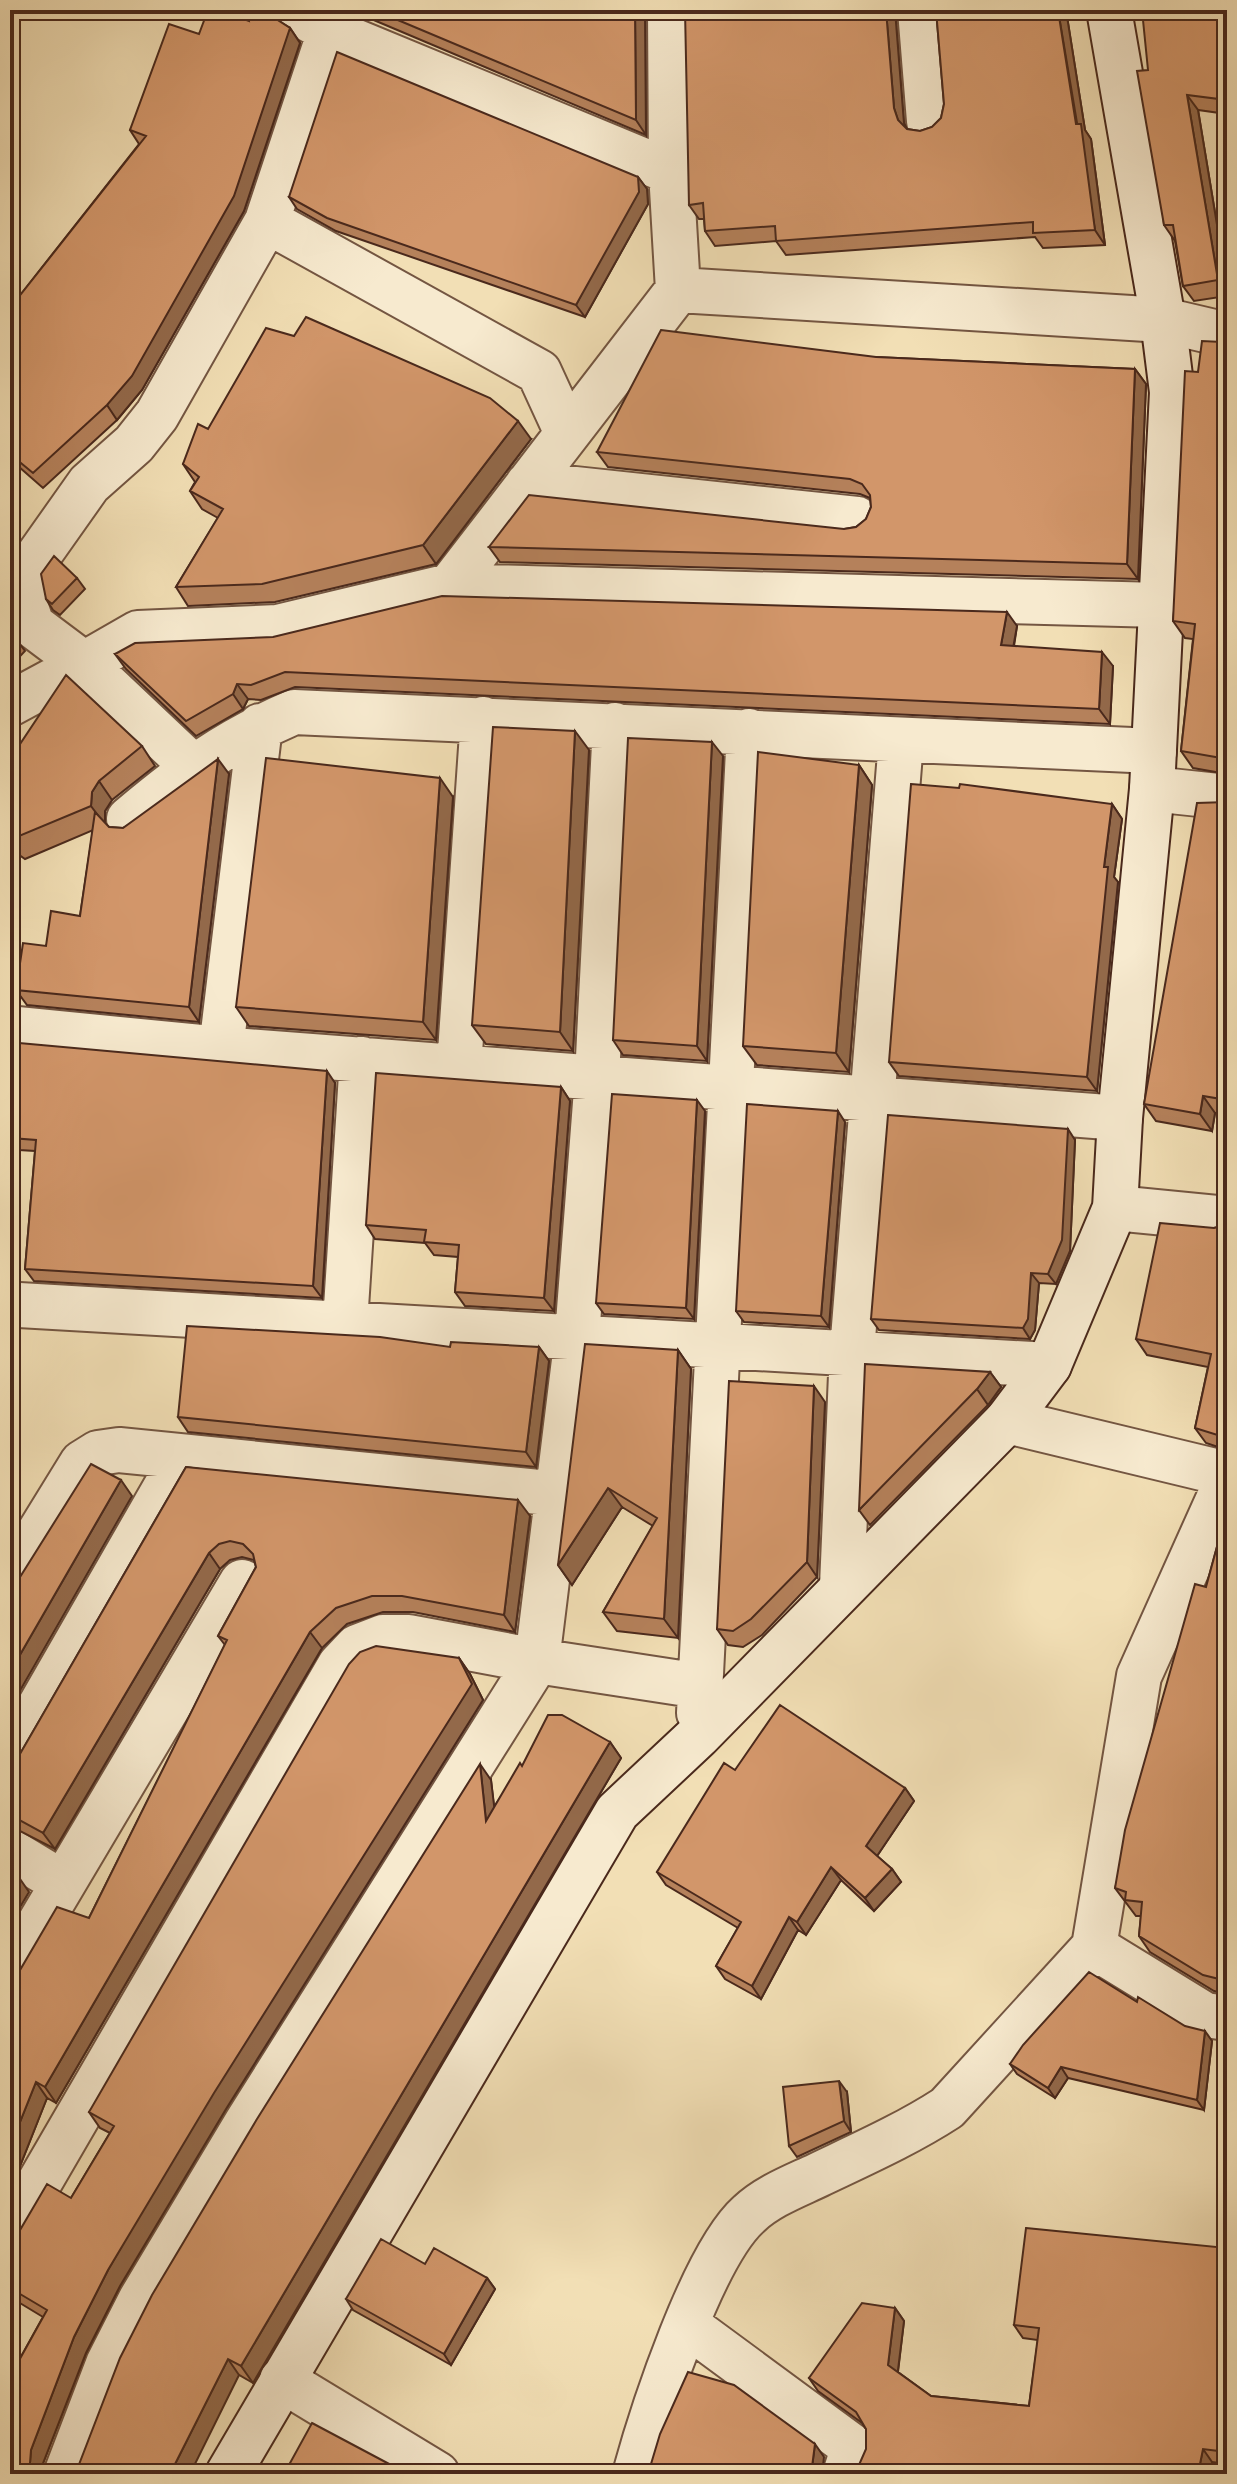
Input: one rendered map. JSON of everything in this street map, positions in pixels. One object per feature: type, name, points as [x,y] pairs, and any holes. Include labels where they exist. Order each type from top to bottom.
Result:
[{"type":"street","points":[[292,10],[330,31],[671,172]]},
{"type":"street","points":[[450,586],[678,290],[671,172],[670,10]]},
{"type":"street","points":[[920,10],[929,121]]},
{"type":"street","points":[[228,2474],[617,1812],[698,1736],[1007,1421],[1049,1365],[1115,1208],[1120,1118],[1153,770],[1172,392],[1163,320],[1109,10]]},
{"type":"street","points":[[192,766],[84,664],[32,625],[17,569],[89,484],[134,444],[157,415],[267,221],[330,31]]},
{"type":"street","points":[[267,221],[539,372],[567,433]]},
{"type":"street","points":[[678,290],[1163,320],[1227,335]]},
{"type":"street","points":[[528,484],[857,519]]},
{"type":"street","points":[[10,704],[138,633],[278,627],[450,586],[1160,605]]},
{"type":"street","points":[[129,819],[192,766],[260,726],[294,712],[749,731],[901,741],[1153,770],[1227,797]]},
{"type":"street","points":[[459,1067],[483,719]]},
{"type":"street","points":[[66,2474],[108,2364],[148,2287],[255,2109],[537,1661],[577,1336],[597,1077],[615,725]]},
{"type":"street","points":[[221,1049],[260,726]]},
{"type":"street","points":[[698,1736],[749,731]]},
{"type":"street","points":[[842,1586],[852,1351],[901,741]]},
{"type":"street","points":[[17,1029],[221,1049],[1120,1118]]},
{"type":"street","points":[[345,1323],[362,1059]]},
{"type":"street","points":[[1115,1208],[1227,1219]]},
{"type":"street","points":[[19,1305],[852,1351],[1049,1365]]},
{"type":"street","points":[[635,2474],[650,2421],[687,2325],[724,2244],[749,2214],[779,2193],[921,2125],[947,2108],[1094,1947],[1139,1676],[1227,1477],[1007,1421]]},
{"type":"street","points":[[10,1580],[82,1463],[98,1453],[119,1450],[559,1494]]},
{"type":"street","points":[[10,1758],[183,1457]]},
{"type":"street","points":[[10,1973],[242,1582]]},
{"type":"street","points":[[10,2233],[340,1665],[357,1647],[383,1637],[409,1637],[537,1661],[700,1686]]},
{"type":"street","points":[[10,1851],[63,1883]]},
{"type":"street","points":[[1094,1947],[1205,2015],[1227,2018]]},
{"type":"street","points":[[687,2325],[850,2445],[851,2455],[845,2474]]},
{"type":"street","points":[[282,2380],[437,2474]]},
{"type":"building","points":[[208,10],[219,10],[249,21],[248,10],[262,10],[290,28],[234,196],[132,376],[107,405],[33,473],[10,454],[10,308],[146,136],[130,130],[169,24],[199,34]]},
{"type":"building","points":[[374,10],[635,10],[636,120]]},
{"type":"building","points":[[685,10],[886,10],[894,108],[898,120],[907,129],[920,131],[932,127],[941,118],[944,104],[936,10],[1058,10],[1076,124],[1081,124],[1095,230],[1033,233],[1033,222],[776,241],[775,226],[705,231],[703,203],[689,205]]},
{"type":"building","points":[[1142,10],[1227,10],[1227,100],[1187,95],[1218,280],[1183,286],[1173,225],[1164,225],[1137,71],[1148,70]]},
{"type":"building","points":[[337,52],[638,177],[639,192],[576,305],[327,218],[289,197]]},
{"type":"building","points":[[306,317],[490,398],[518,421],[423,545],[262,584],[176,587],[223,509],[190,491],[199,477],[183,464],[198,424],[208,429],[266,328],[294,336]]},
{"type":"building","points":[[661,330],[876,357],[1135,369],[1127,564],[489,547],[529,495],[844,529],[856,527],[866,519],[871,507],[870,495],[862,484],[850,479],[597,452]]},
{"type":"building","points":[[1227,339],[1227,759],[1181,751],[1195,624],[1173,621],[1185,371],[1198,372],[1202,341],[1222,342]]},
{"type":"building","points":[[54,556],[77,578],[52,604],[46,599],[41,574]]},
{"type":"building","points":[[442,596],[1007,612],[1001,645],[1102,652],[1099,709],[285,672],[251,685],[237,684],[233,694],[186,721],[115,654],[135,643],[273,637]]},
{"type":"building","points":[[66,675],[142,746],[99,781],[92,792],[91,806],[12,839],[10,746],[20,744]]},
{"type":"building","points":[[493,727],[575,731],[560,1032],[472,1025]]},
{"type":"building","points":[[628,738],[712,742],[697,1046],[613,1040]]},
{"type":"building","points":[[758,752],[859,765],[836,1053],[743,1046]]},
{"type":"building","points":[[266,758],[440,778],[423,1022],[236,1007]]},
{"type":"building","points":[[218,759],[189,1007],[16,990],[23,943],[46,946],[51,911],[80,916],[95,812],[109,827],[123,828]]},
{"type":"building","points":[[911,784],[959,788],[960,784],[1112,804],[1087,1077],[889,1062]]},
{"type":"building","points":[[1227,802],[1227,1100],[1203,1096],[1200,1114],[1144,1104],[1197,803]]},
{"type":"building","points":[[19,1043],[327,1071],[313,1286],[25,1269],[36,1140],[11,1138]]},
{"type":"building","points":[[376,1073],[561,1087],[544,1298],[455,1292],[459,1245],[424,1242],[426,1230],[366,1225]]},
{"type":"building","points":[[612,1094],[697,1100],[686,1308],[596,1303]]},
{"type":"building","points":[[747,1104],[838,1111],[821,1316],[736,1311]]},
{"type":"building","points":[[888,1115],[1068,1129],[1062,1240],[1048,1274],[1031,1273],[1028,1319],[1023,1328],[871,1319]]},
{"type":"building","points":[[1160,1223],[1214,1228],[1227,1225],[1227,1438],[1195,1428],[1211,1354],[1136,1339]]},
{"type":"building","points":[[187,1326],[380,1337],[450,1347],[451,1342],[539,1347],[526,1452],[178,1417]]},
{"type":"building","points":[[585,1344],[678,1350],[664,1619],[603,1612],[657,1518],[608,1488],[558,1565]]},
{"type":"building","points":[[865,1364],[990,1372],[859,1510]]},
{"type":"building","points":[[729,1381],[814,1386],[807,1562],[751,1619],[733,1631],[717,1629]]},
{"type":"building","points":[[91,1464],[121,1480],[10,1672],[10,1584],[20,1577]]},
{"type":"building","points":[[186,1467],[518,1500],[504,1615],[402,1596],[372,1596],[336,1608],[310,1632],[45,2087],[36,2082],[10,2147],[10,1979],[20,1970],[57,1907],[89,1918],[227,1640],[218,1636],[256,1567],[253,1554],[243,1544],[230,1541],[219,1544],[209,1553],[43,1833],[10,1815],[10,1764],[20,1754]]},
{"type":"building","points":[[1227,1510],[1227,1981],[1203,1975],[1139,1936],[1142,1902],[1125,1900],[1126,1892],[1115,1888],[1125,1830],[1195,1584],[1206,1587]]},
{"type":"building","points":[[376,1646],[459,1658],[472,1684],[214,2093],[108,2270],[74,2337],[31,2450],[30,2463],[36,2474],[10,2474],[10,2371],[12,2373],[47,2310],[10,2288],[10,2239],[20,2230],[47,2184],[71,2198],[114,2126],[89,2112],[349,1664],[360,1652]]},
{"type":"building","points":[[780,1705],[905,1788],[866,1846],[892,1869],[865,1898],[831,1867],[797,1922],[789,1917],[752,1986],[716,1966],[741,1922],[657,1872],[724,1763],[735,1770]]},
{"type":"building","points":[[548,1715],[562,1715],[610,1742],[241,2366],[228,2359],[170,2474],[73,2474],[120,2358],[152,2295],[257,2119],[480,1764],[486,1821],[520,1763],[522,1766]]},
{"type":"building","points":[[10,1870],[18,1876],[10,1889]]},
{"type":"building","points":[[1089,1972],[1137,2002],[1138,1997],[1185,2026],[1205,2031],[1197,2100],[1061,2067],[1048,2088],[1010,2064],[1023,2045]]},
{"type":"building","points":[[839,2081],[844,2121],[789,2146],[783,2087]]},
{"type":"building","points":[[1026,2228],[1226,2248],[1227,2243],[1227,2452],[1203,2449],[1198,2474],[855,2474],[866,2449],[866,2429],[856,2412],[809,2378],[862,2303],[895,2308],[888,2365],[931,2396],[1029,2406],[1039,2328],[1014,2325]]},
{"type":"building","points":[[381,2239],[425,2264],[434,2248],[487,2278],[444,2354],[346,2299]]},
{"type":"building","points":[[688,2372],[734,2385],[815,2444],[812,2467],[816,2474],[648,2474],[660,2434]]},
{"type":"building","points":[[312,2423],[408,2474],[284,2474]]},
{"type":"building","points":[[267,2466],[283,2474],[263,2474]]}]
